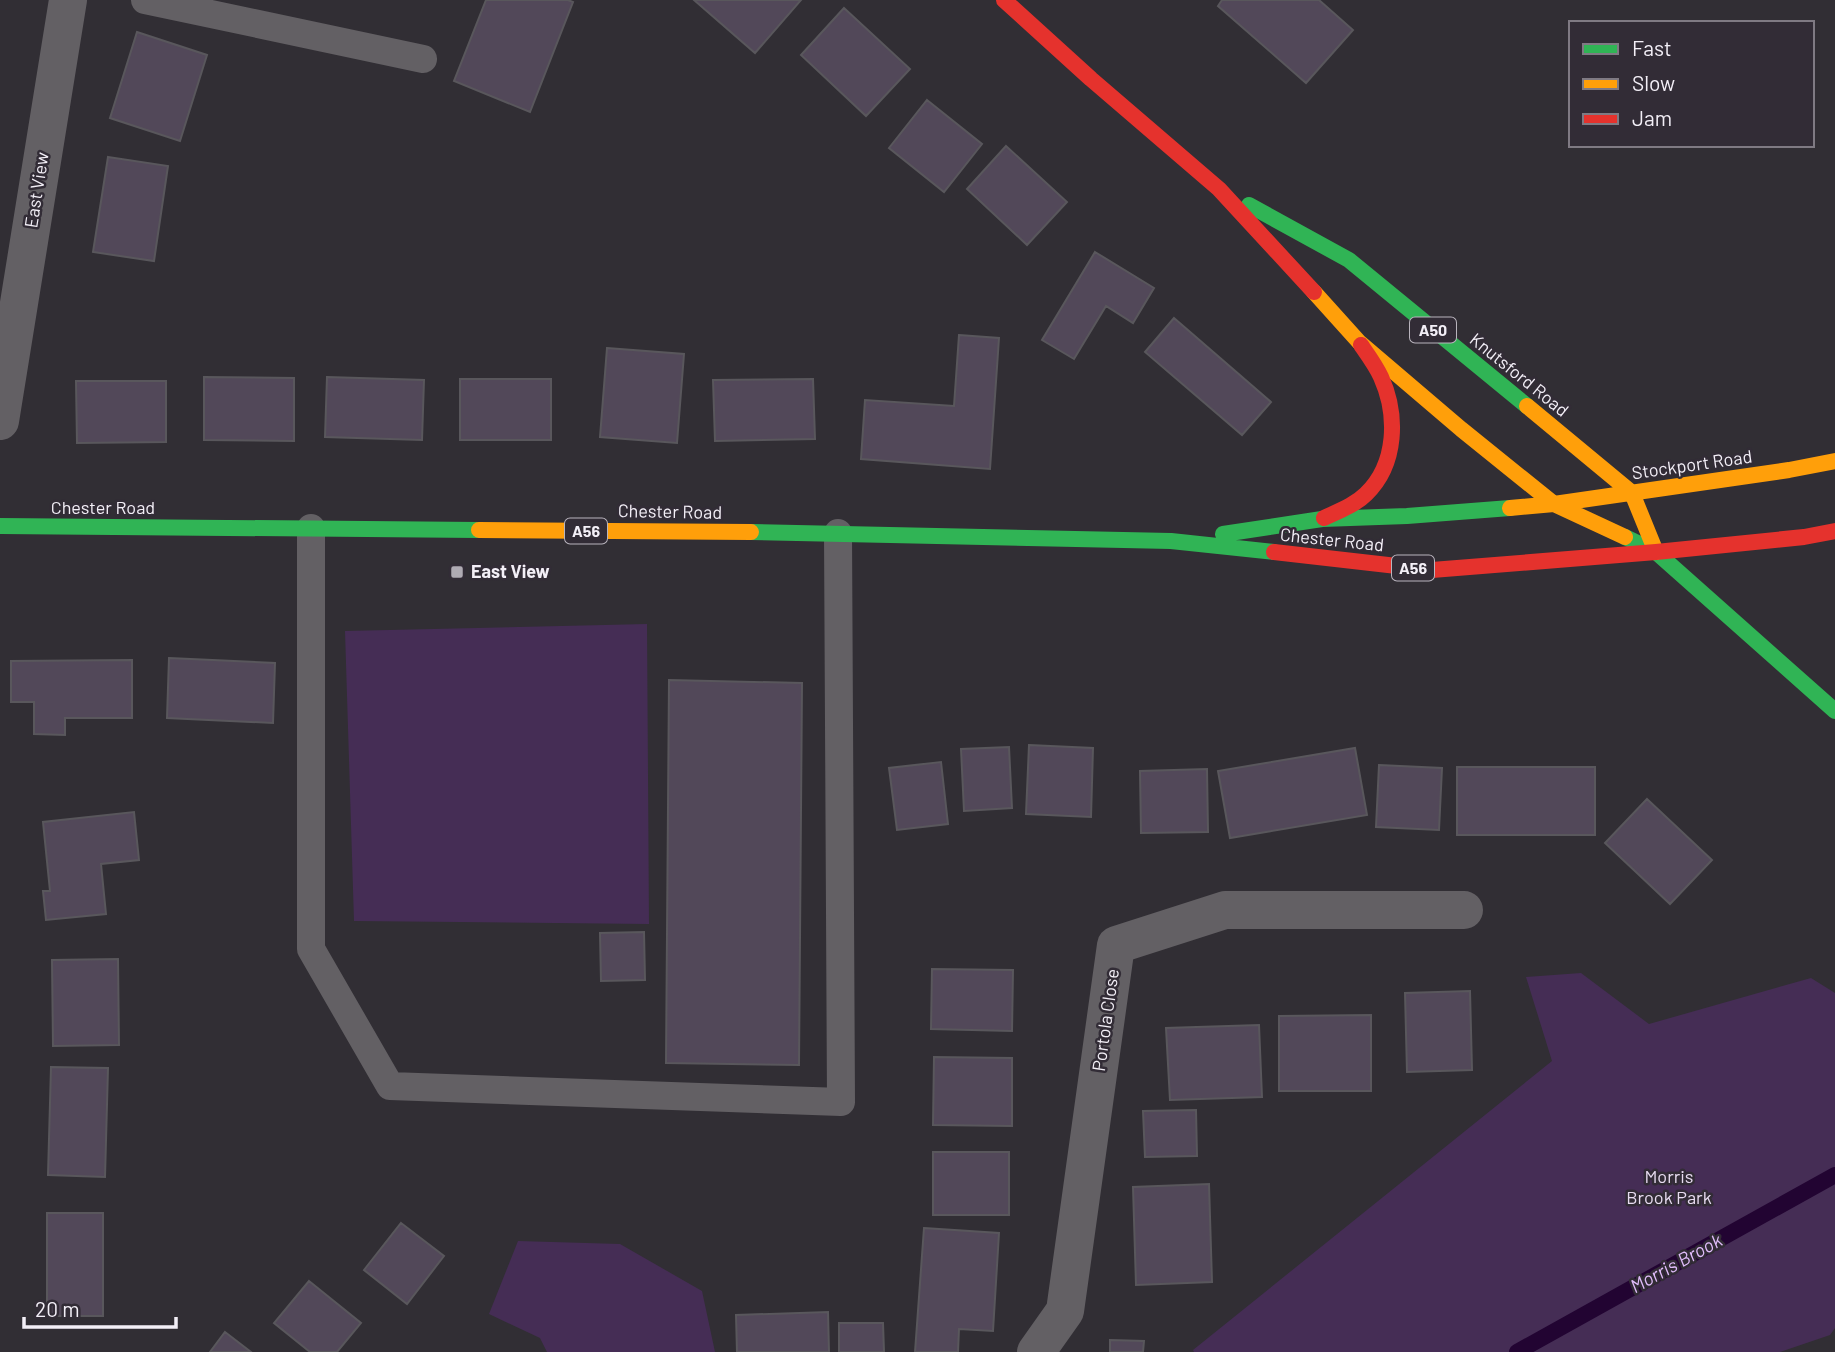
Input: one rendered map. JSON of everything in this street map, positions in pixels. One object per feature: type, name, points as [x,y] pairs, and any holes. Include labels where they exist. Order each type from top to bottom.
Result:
[{"type":"main road","name":"Knutsford Road","points":[[1004,0],[1219,189],[1359,342],[1554,504],[1656,552],[1835,711]]},
{"type":"main road","name":"Knutsford Road","points":[[1219,189],[1349,260],[1632,493],[1656,552]]},
{"type":"main road","name":"A56","points":[[1322,519],[1347,508],[1367,493],[1381,477],[1394,435],[1392,410],[1383,380],[1359,342]]},
{"type":"main road","name":"Stockport Road","points":[[1554,504],[1835,461]]},
{"type":"main road","name":"Chester Road","points":[[1171,541],[1322,519],[1407,516],[1554,504]]},
{"type":"main road","name":"Chester Road","points":[[0,526],[838,533],[1171,541],[1432,570],[1656,552]]},
{"type":"main road","name":"A56","points":[[1656,552],[1804,537],[1835,531]]},
{"type":"street","name":"East View","points":[[0,421],[68,0]]},
{"type":"street","name":"Portola Close","points":[[1036,1352],[1065,1311],[1116,945],[1225,910],[1464,910]]},
{"type":"lane","points":[[145,0],[423,59]]},
{"type":"lane","points":[[311,528],[311,949],[390,1086],[841,1102],[838,533]]},
{"type":"green space","points":[[647,624],[649,924],[354,921],[345,631]]},
{"type":"green space","name":"Morris Brook Park","points":[[1581,973],[1649,1024],[1811,978],[1835,993],[1835,1328],[1830,1335],[1780,1352],[1194,1352],[1193,1350],[1552,1061],[1526,977]]},
{"type":"green space","points":[[518,1241],[620,1244],[702,1291],[715,1352],[547,1352],[540,1338],[489,1314]]},
{"type":"building","points":[[486,0],[573,2],[530,112],[454,81]]},
{"type":"building","points":[[694,0],[801,0],[755,53]]},
{"type":"building","points":[[1222,0],[1319,0],[1353,30],[1306,83],[1218,6]]},
{"type":"building","points":[[844,8],[910,69],[866,116],[801,55]]},
{"type":"building","points":[[137,32],[207,55],[180,141],[110,118]]},
{"type":"building","points":[[927,100],[982,144],[944,192],[889,148]]},
{"type":"building","points":[[1006,146],[1067,202],[1027,245],[967,189]]},
{"type":"building","points":[[108,157],[168,166],[154,261],[93,252]]},
{"type":"building","points":[[1095,252],[1154,288],[1133,323],[1106,306],[1074,359],[1042,340]]},
{"type":"building","points":[[1174,318],[1271,402],[1242,435],[1145,352]]},
{"type":"building","points":[[959,335],[999,338],[990,469],[861,459],[865,400],[954,406]]},
{"type":"building","points":[[607,348],[684,354],[677,443],[600,437]]},
{"type":"building","points":[[204,377],[294,378],[294,441],[204,440]]},
{"type":"building","points":[[327,377],[424,380],[422,440],[325,437]]},
{"type":"building","points":[[460,379],[551,379],[551,440],[460,440]]},
{"type":"building","points":[[813,379],[815,439],[715,441],[713,380]]},
{"type":"building","points":[[76,381],[166,381],[166,442],[77,443]]},
{"type":"building","points":[[169,658],[275,663],[273,723],[167,718]]},
{"type":"building","points":[[132,660],[132,718],[65,718],[65,735],[34,734],[34,702],[11,702],[11,661]]},
{"type":"building","points":[[669,680],[802,683],[799,1065],[666,1063]]},
{"type":"building","points":[[1029,745],[1093,748],[1091,817],[1026,814]]},
{"type":"building","points":[[1009,747],[1012,808],[964,811],[961,749]]},
{"type":"building","points":[[1355,748],[1367,815],[1230,838],[1218,771]]},
{"type":"building","points":[[941,762],[948,824],[897,830],[889,768]]},
{"type":"building","points":[[1379,765],[1442,768],[1439,830],[1376,827]]},
{"type":"building","points":[[1457,767],[1595,767],[1595,835],[1457,835]]},
{"type":"building","points":[[1207,769],[1208,832],[1141,833],[1140,771]]},
{"type":"building","points":[[1647,799],[1712,860],[1670,904],[1605,843]]},
{"type":"building","points":[[134,812],[139,860],[101,864],[106,914],[46,920],[43,891],[50,891],[43,822]]},
{"type":"building","points":[[644,932],[645,980],[601,981],[600,933]]},
{"type":"building","points":[[118,959],[119,1045],[53,1046],[52,960]]},
{"type":"building","points":[[932,969],[1013,970],[1012,1031],[931,1029]]},
{"type":"building","points":[[1470,991],[1472,1070],[1407,1072],[1405,993]]},
{"type":"building","points":[[1371,1015],[1371,1091],[1279,1091],[1279,1016]]},
{"type":"building","points":[[1259,1025],[1262,1097],[1170,1100],[1166,1028]]},
{"type":"building","points":[[934,1057],[1012,1058],[1012,1126],[933,1125]]},
{"type":"building","points":[[51,1067],[108,1068],[105,1177],[48,1175]]},
{"type":"building","points":[[1196,1110],[1197,1156],[1145,1157],[1143,1111]]},
{"type":"building","points":[[933,1152],[1009,1152],[1009,1215],[933,1215]]},
{"type":"building","points":[[1209,1184],[1212,1282],[1136,1285],[1133,1187]]},
{"type":"building","points":[[47,1213],[103,1213],[103,1316],[47,1316]]},
{"type":"building","points":[[401,1223],[444,1256],[407,1304],[364,1270]]},
{"type":"building","points":[[924,1228],[999,1233],[993,1331],[959,1329],[958,1352],[915,1352]]},
{"type":"building","points":[[309,1281],[361,1323],[337,1352],[310,1352],[274,1323]]},
{"type":"building","points":[[828,1312],[829,1352],[737,1352],[736,1315]]},
{"type":"building","points":[[839,1323],[883,1323],[884,1352],[839,1352]]},
{"type":"building","points":[[225,1332],[251,1352],[210,1352]]},
{"type":"building","points":[[1110,1340],[1144,1341],[1143,1352],[1110,1352]]},
{"type":"waterway","name":"Morris Brook","points":[[1517,1352],[1835,1175]]},
{"type":"traffic: fast","points":[[1249,205],[1349,260],[1527,406]]},
{"type":"traffic: fast","points":[[1223,534],[1322,519],[1510,508]]},
{"type":"traffic: fast","points":[[0,526],[479,530]]},
{"type":"traffic: fast","points":[[751,532],[1171,541],[1274,552]]},
{"type":"traffic: fast","points":[[1625,537],[1656,552],[1835,711]]},
{"type":"traffic: slow","points":[[1314,292],[1359,342],[1554,504],[1625,537]]},
{"type":"traffic: slow","points":[[1527,406],[1632,493],[1656,552]]},
{"type":"traffic: slow","points":[[1510,508],[1554,504],[1835,461]]},
{"type":"traffic: slow","points":[[479,530],[751,532]]},
{"type":"traffic: jam","points":[[1004,0],[1219,189],[1314,292]]},
{"type":"traffic: jam","points":[[1324,518],[1352,505],[1366,494],[1376,482],[1389,454],[1392,423],[1387,392],[1377,369],[1361,345]]},
{"type":"traffic: jam","points":[[1274,552],[1432,570],[1656,552],[1804,537],[1835,531]]},
{"type":"place","name":"East View","points":[[457,572]]}]
